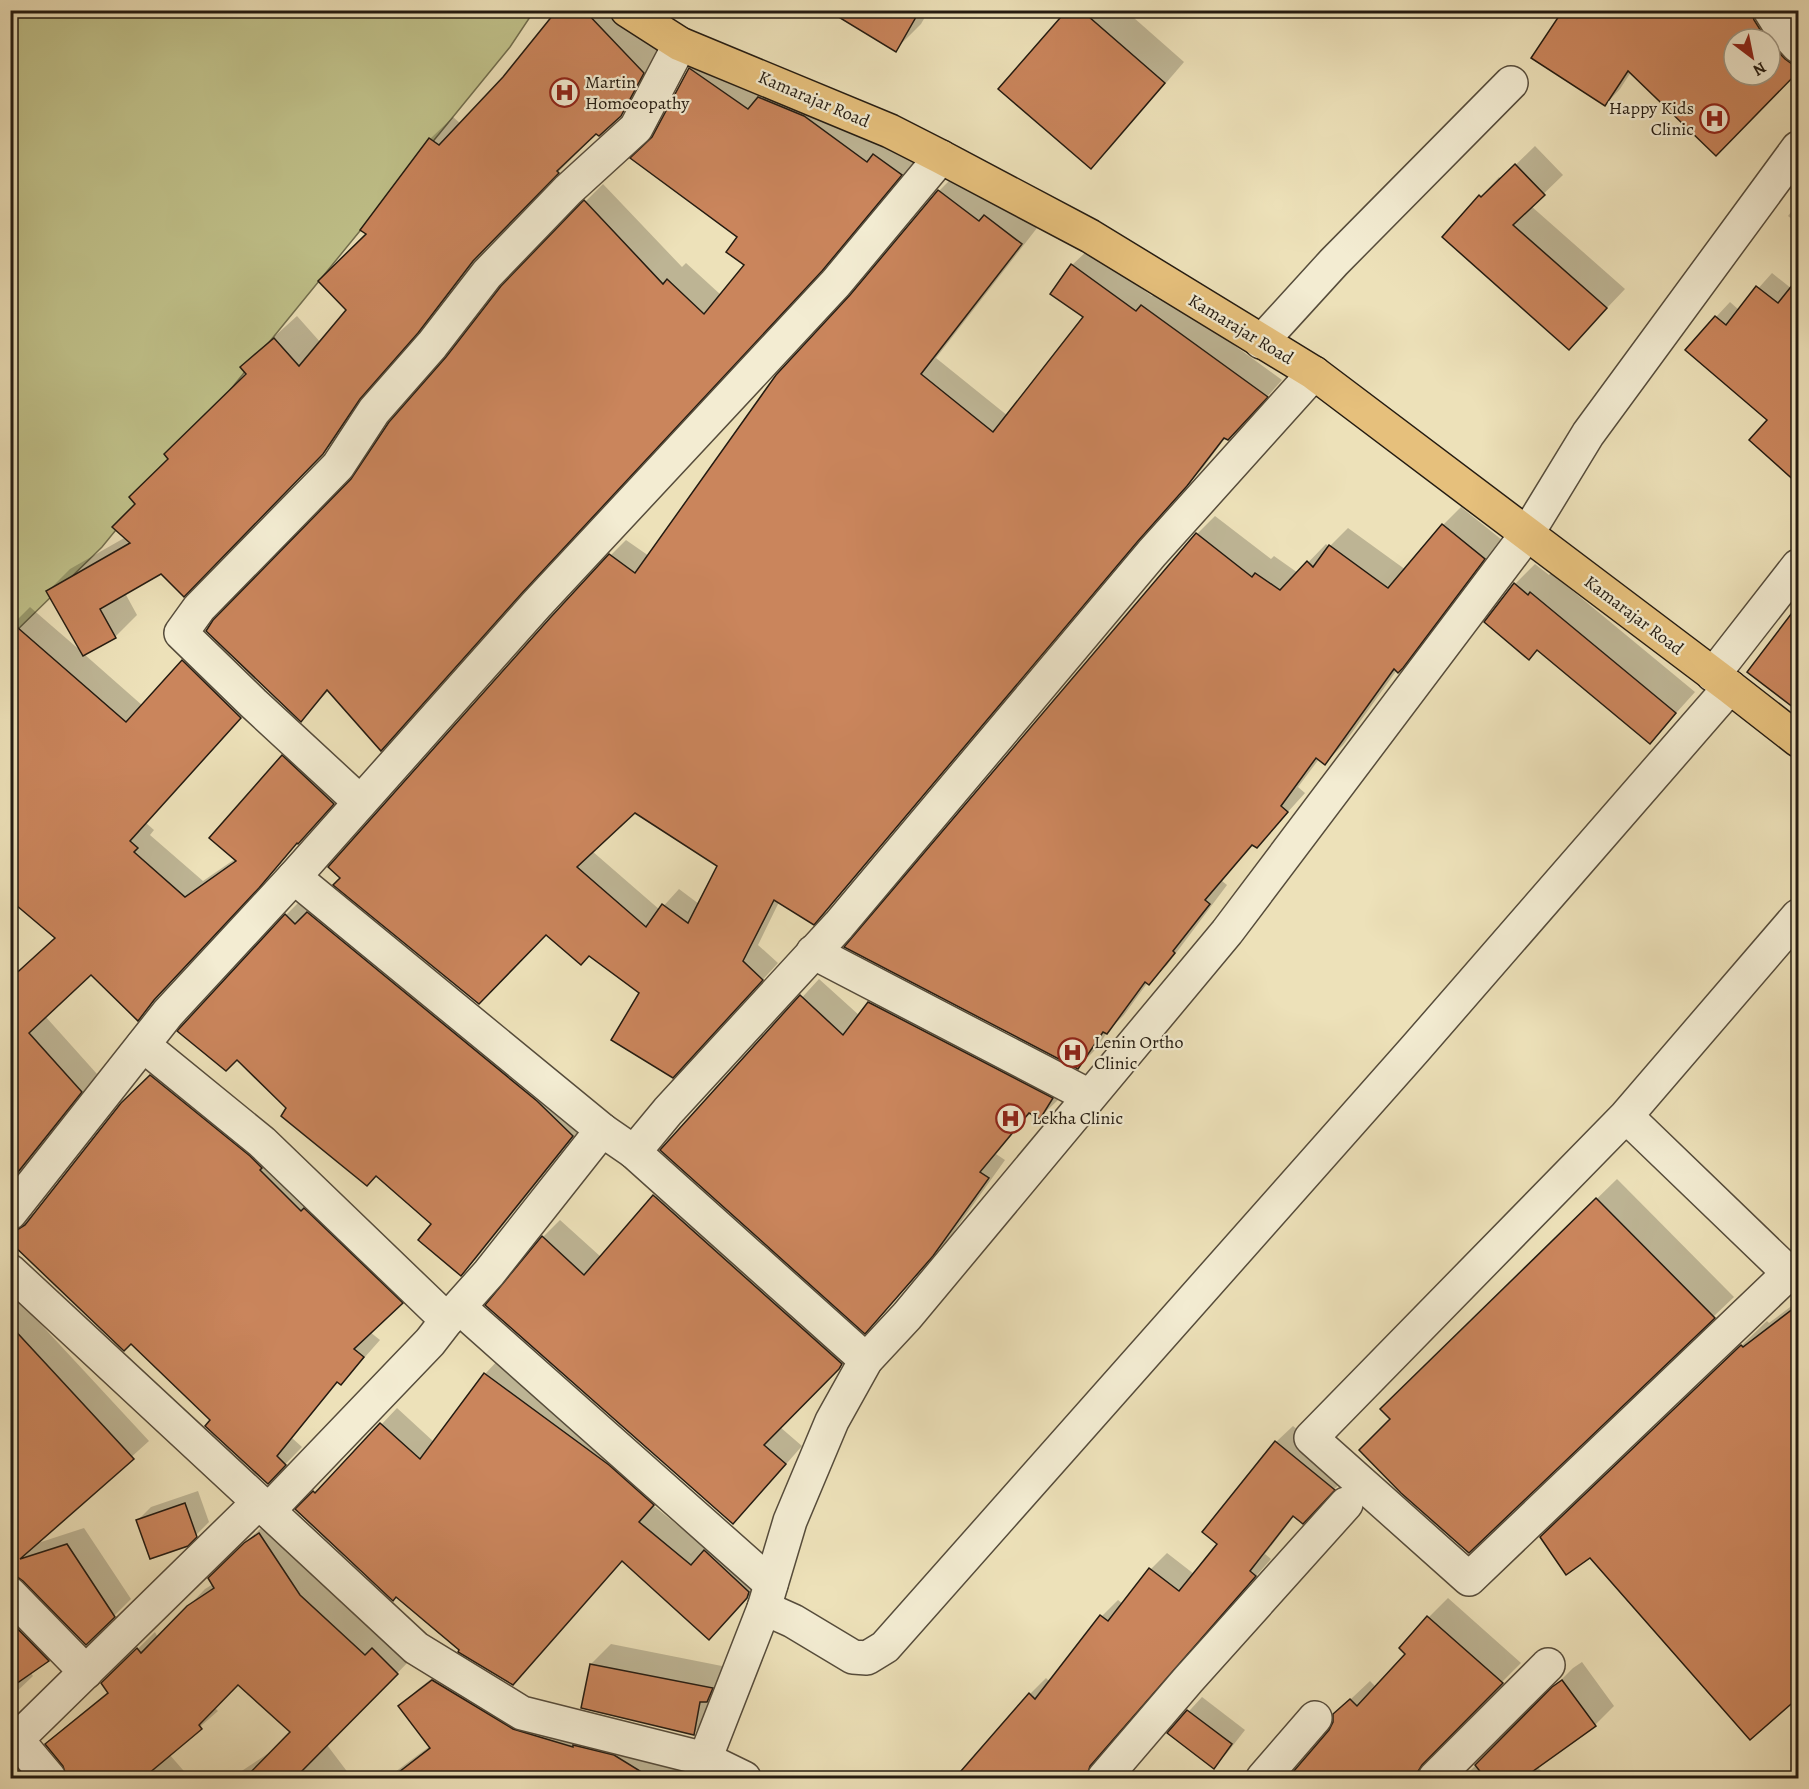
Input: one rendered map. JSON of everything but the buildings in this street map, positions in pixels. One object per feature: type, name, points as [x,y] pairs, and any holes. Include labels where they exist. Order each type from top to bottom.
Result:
[{"type":"main road","name":"Kamarajar Road","points":[[627,10],[680,44],[890,131],[941,157],[1090,236],[1314,373],[1798,740]]},
{"type":"street","points":[[1770,10],[1780,26],[1798,46]]},
{"type":"street","points":[[360,802],[181,633],[199,608],[338,466],[374,411],[432,345],[487,274],[568,190],[636,128],[680,44]]},
{"type":"street","points":[[1261,342],[1334,262],[1511,82]]},
{"type":"street","points":[[703,1769],[767,1596],[790,1521],[832,1421],[866,1360],[907,1316],[1227,932],[1527,534],[1588,434],[1798,148]]},
{"type":"street","points":[[10,1213],[168,1013],[294,877],[551,588],[836,283],[941,157]]},
{"type":"street","points":[[634,1152],[839,925],[1152,553],[1314,373]]},
{"type":"street","points":[[143,1045],[262,1142],[793,1621],[853,1657],[867,1658],[885,1647],[1415,1049],[1722,681],[1798,566]]},
{"type":"street","points":[[294,877],[602,1130],[634,1152],[866,1360]]},
{"type":"street","points":[[1626,1116],[1789,1273],[1468,1580],[1311,1438],[1626,1116],[1798,916]]},
{"type":"street","points":[[813,952],[1089,1096]]},
{"type":"street","points":[[49,1779],[14,1743],[86,1672],[264,1506],[429,1342],[602,1130]]},
{"type":"street","points":[[10,1271],[416,1648],[522,1713],[703,1769],[744,1779]]},
{"type":"street","points":[[1104,1779],[1188,1680],[1346,1504]]},
{"type":"street","points":[[10,1594],[86,1672]]},
{"type":"street","points":[[1435,1779],[1548,1665]]},
{"type":"street","points":[[1263,1779],[1315,1718]]},
{"type":"green space","points":[[11,11],[534,11],[510,47],[102,547],[11,636]]},
{"type":"place","name":"Martin Homoeopathy","points":[[564,92]]},
{"type":"place","name":"Happy Kids Clinic","points":[[1715,118]]},
{"type":"place","name":"Lenin Ortho Clinic","points":[[1073,1052]]},
{"type":"place","name":"Lekha Clinic","points":[[1011,1118]]}]
